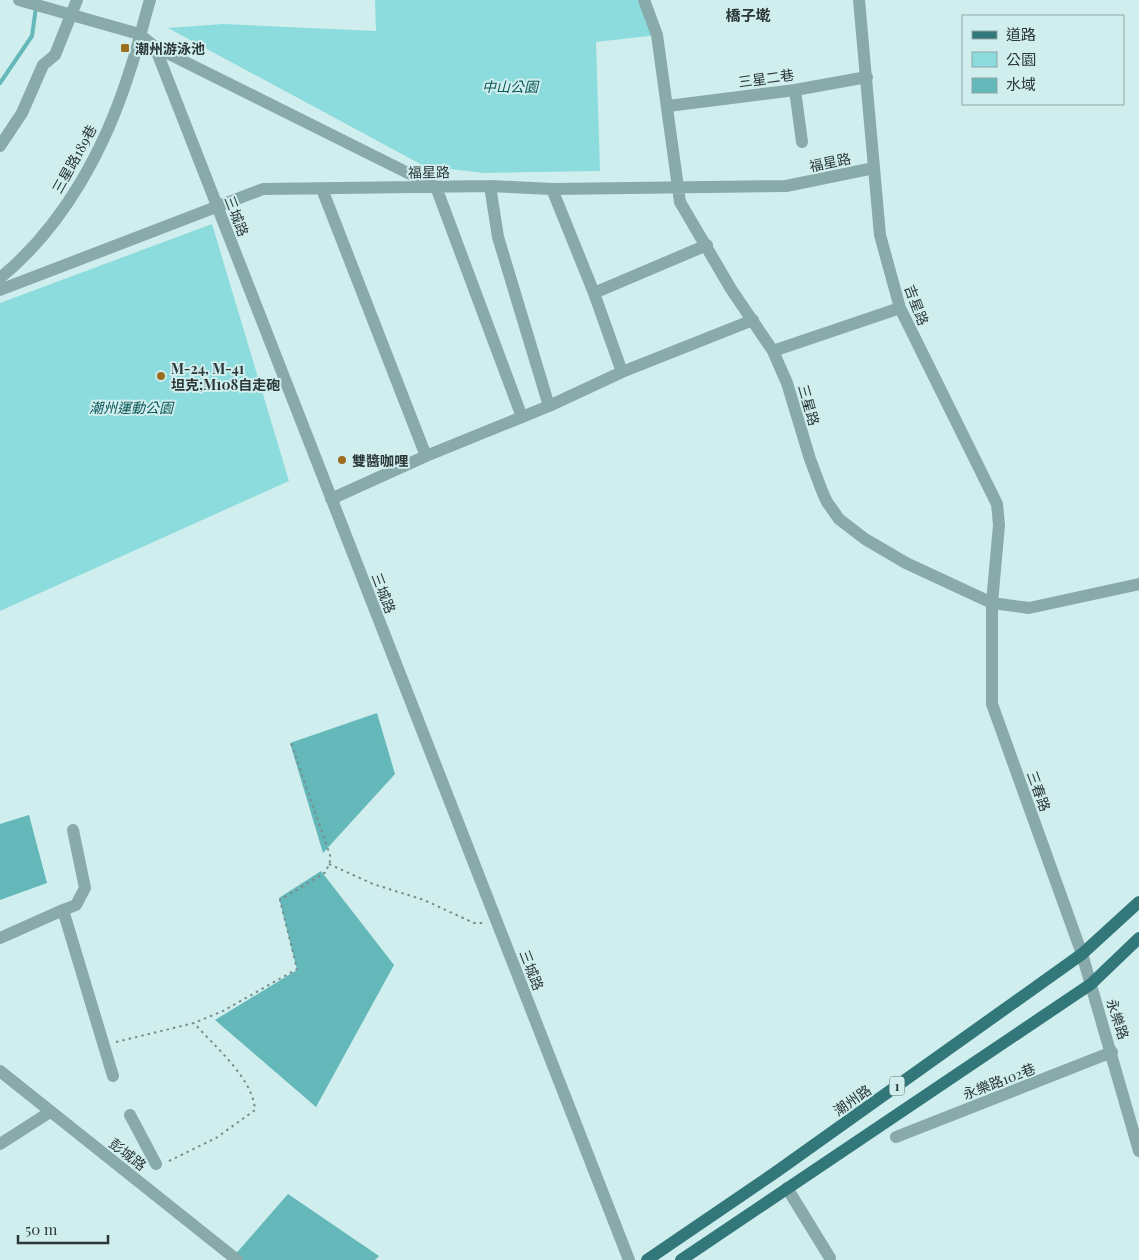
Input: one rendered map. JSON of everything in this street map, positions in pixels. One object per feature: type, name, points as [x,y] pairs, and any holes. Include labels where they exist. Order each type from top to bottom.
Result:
[{"type":"main road","name":"潮州路","points":[[648,1260],[776,1172],[1082,954],[1139,902]]},
{"type":"main road","name":"1","points":[[681,1260],[1091,984],[1139,938]]},
{"type":"street","name":"三城路","points":[[19,0],[139,34],[155,47],[629,1260]]},
{"type":"street","points":[[0,146],[22,113],[43,65],[55,55],[77,0]]},
{"type":"street","points":[[139,34],[150,0]]},
{"type":"street","name":"三星路","points":[[644,0],[657,35],[680,202],[707,245],[731,289],[754,320],[772,351],[787,383],[810,459],[822,491],[839,519],[865,539],[906,562],[992,603],[1029,608],[1139,584]]},
{"type":"street","name":"吉星路","points":[[859,0],[880,235],[900,308],[996,504],[999,524],[992,603]]},
{"type":"street","name":"三星路189巷","points":[[0,278],[50,226],[76,190],[107,132],[130,70],[139,34]]},
{"type":"street","points":[[155,47],[436,187],[522,417]]},
{"type":"street","name":"三星二巷","points":[[668,106],[795,90],[867,78]]},
{"type":"street","points":[[795,90],[802,142]]},
{"type":"street","name":"福星路","points":[[0,290],[263,189],[490,186],[552,189],[678,189],[786,186],[874,168]]},
{"type":"street","points":[[490,186],[498,237],[549,406]]},
{"type":"street","points":[[322,189],[426,456]]},
{"type":"street","points":[[552,189],[594,293],[622,372]]},
{"type":"street","points":[[594,293],[707,245]]},
{"type":"street","points":[[772,351],[900,308]]},
{"type":"street","points":[[331,499],[426,456],[549,406],[622,372],[754,320]]},
{"type":"street","name":"三春路","points":[[992,603],[992,704],[1082,954],[1091,984]]},
{"type":"street","points":[[0,938],[76,905],[85,888],[73,830]]},
{"type":"street","points":[[63,910],[113,1076]]},
{"type":"street","name":"永樂路","points":[[1091,984],[1139,1150]]},
{"type":"street","name":"永樂路102巷","points":[[896,1137],[1112,1052]]},
{"type":"street","name":"彭城路","points":[[0,1071],[237,1260]]},
{"type":"street","points":[[0,1144],[50,1112]]},
{"type":"street","points":[[130,1114],[156,1164]]},
{"type":"street","points":[[786,1188],[830,1258]]},
{"type":"path","points":[[104,1044],[194,1023],[222,1011],[297,969],[280,900],[326,872],[331,858],[290,740]]},
{"type":"path","points":[[328,864],[373,884],[424,900],[474,923],[497,923]]},
{"type":"path","points":[[156,1164],[171,1161],[209,1142],[255,1110],[254,1101],[239,1072],[194,1023]]},
{"type":"green space","name":"中山公園","points":[[375,0],[644,0],[657,35],[596,42],[600,171],[484,173],[424,166],[168,28],[223,24],[376,31]]},
{"type":"green space","name":"潮州運動公園","points":[[212,224],[289,481],[0,611],[0,303]]},
{"type":"water","points":[[377,713],[395,774],[323,853],[290,743]]},
{"type":"water","points":[[29,815],[47,883],[0,900],[0,824]]},
{"type":"water","points":[[321,871],[394,965],[316,1107],[215,1020],[297,970],[279,898]]},
{"type":"water","points":[[288,1194],[379,1256],[375,1260],[237,1260],[233,1257]]},
{"type":"waterway","points":[[0,83],[32,36],[36,7]]},
{"type":"place","name":"潮州游泳池","points":[[125,48]]},
{"type":"place","name":"M-24, M-41 坦克;M108自走砲","points":[[161,376]]},
{"type":"place","name":"雙醬咖哩","points":[[342,460]]},
{"type":"district","name":"橋子墘","points":[[748,15]]}]
